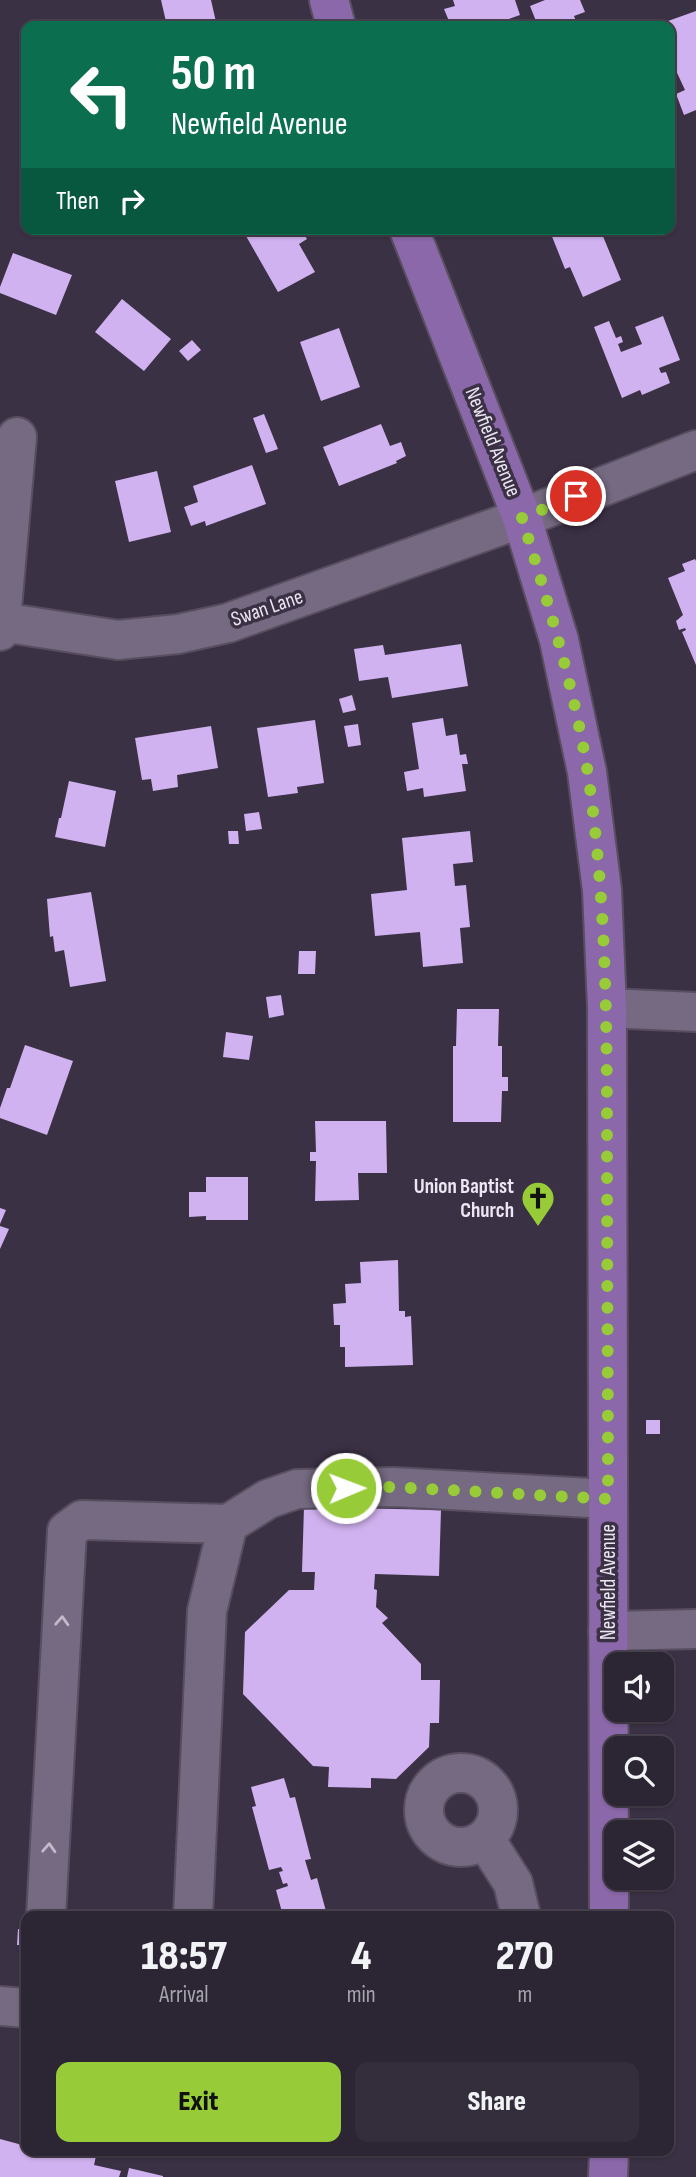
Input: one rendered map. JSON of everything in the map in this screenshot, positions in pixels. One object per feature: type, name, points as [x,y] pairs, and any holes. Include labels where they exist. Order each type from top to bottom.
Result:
[{"type":"main road","points":[[329,0],[335,21]]},
{"type":"main road","name":"Newfield Avenue","points":[[411,235],[522,518],[559,640],[587,772],[602,890],[607,1009],[610,1911]]},
{"type":"main road","points":[[608,2177],[609,2156]]},
{"type":"street","points":[[1,627],[17,437]]},
{"type":"street","name":"Swan Lane","points":[[1,627],[118,640],[178,634],[228,622],[522,518],[696,450]]},
{"type":"street","points":[[607,1009],[696,1012]]},
{"type":"street","points":[[46,1911],[67,1531],[82,1520],[228,1524],[268,1499],[298,1489],[394,1487],[608,1499]]},
{"type":"street","points":[[193,1911],[206,1611],[228,1524]]},
{"type":"street","points":[[608,1631],[696,1629]]},
{"type":"street","points":[[485,1839],[513,1883],[520,1911]]},
{"type":"street","points":[[0,2006],[21,2008]]},
{"type":"building","points":[[161,0],[211,0],[216,21],[166,21]]},
{"type":"building","points":[[453,0],[515,0],[520,15],[503,21],[449,21],[444,9],[455,6]]},
{"type":"building","points":[[545,0],[580,0],[585,12],[574,16],[576,21],[536,21],[530,6]]},
{"type":"building","points":[[696,11],[696,110],[684,115],[676,94],[685,90],[675,68],[675,21],[668,21]]},
{"type":"building","points":[[245,235],[305,235],[307,239],[299,244],[315,272],[278,292]]},
{"type":"building","points":[[551,235],[602,235],[621,280],[583,297],[570,267],[565,269]]},
{"type":"building","points":[[13,253],[72,275],[56,315],[0,293]]},
{"type":"building","points":[[122,299],[171,339],[144,371],[95,332]]},
{"type":"building","points":[[663,316],[680,360],[659,368],[661,373],[666,372],[670,383],[642,395],[640,390],[622,398],[594,327],[609,321],[616,338],[621,336],[623,342],[618,344],[621,352],[642,344],[635,327]]},
{"type":"building","points":[[339,328],[360,387],[321,401],[300,342]]},
{"type":"building","points":[[192,340],[201,350],[188,361],[179,351]]},
{"type":"building","points":[[264,414],[278,449],[266,453],[253,418]]},
{"type":"building","points":[[381,424],[390,446],[401,442],[406,456],[396,461],[397,463],[339,486],[323,447]]},
{"type":"building","points":[[252,465],[266,504],[206,526],[205,521],[191,526],[184,507],[198,502],[193,486]]},
{"type":"building","points":[[157,471],[171,532],[129,542],[115,481]]},
{"type":"building","points":[[695,559],[696,665],[682,632],[686,630],[679,630],[676,621],[683,615],[668,578],[685,571],[682,564]]},
{"type":"building","points":[[461,644],[468,686],[392,698],[388,677],[359,681],[354,649],[383,645],[385,655]]},
{"type":"building","points":[[352,695],[356,710],[343,713],[339,699]]},
{"type":"building","points":[[443,718],[446,736],[457,734],[460,755],[466,754],[468,764],[462,764],[466,791],[424,797],[423,788],[407,791],[404,772],[419,769],[412,723]]},
{"type":"building","points":[[315,720],[324,783],[297,787],[298,793],[268,797],[257,728]]},
{"type":"building","points":[[358,724],[361,745],[348,747],[344,726]]},
{"type":"building","points":[[211,726],[218,768],[177,775],[178,787],[153,791],[151,779],[142,780],[135,738]]},
{"type":"building","points":[[69,781],[116,791],[105,847],[55,837]]},
{"type":"building","points":[[259,812],[262,829],[246,831],[244,814]]},
{"type":"building","points":[[228,831],[238,831],[239,844],[229,844]]},
{"type":"building","points":[[470,831],[473,862],[453,864],[455,886],[466,885],[470,927],[460,928],[463,963],[423,967],[420,932],[375,936],[371,894],[407,890],[402,838]]},
{"type":"building","points":[[91,892],[106,981],[70,987],[64,950],[55,952],[53,936],[50,937],[47,899]]},
{"type":"building","points":[[299,951],[316,951],[315,974],[298,974]]},
{"type":"building","points":[[281,995],[284,1015],[269,1018],[266,997]]},
{"type":"building","points":[[457,1009],[499,1009],[498,1046],[502,1046],[502,1077],[508,1077],[508,1091],[502,1091],[501,1122],[453,1122],[453,1046],[456,1046]]},
{"type":"building","points":[[226,1032],[253,1036],[249,1060],[223,1057]]},
{"type":"building","points":[[25,1045],[73,1061],[47,1135],[0,1118],[0,1108]]},
{"type":"building","points":[[315,1121],[386,1121],[387,1173],[358,1173],[359,1200],[315,1201],[316,1161],[310,1161],[310,1152],[316,1152]]},
{"type":"building","points":[[206,1177],[248,1177],[248,1220],[206,1220],[206,1216],[189,1217],[189,1192],[206,1192]]},
{"type":"building","points":[[0,1208],[6,1210],[0,1224]]},
{"type":"building","points":[[0,1226],[9,1229],[0,1249]]},
{"type":"building","points":[[398,1260],[399,1311],[405,1311],[405,1317],[411,1316],[413,1365],[345,1367],[345,1347],[340,1347],[340,1325],[334,1325],[333,1304],[346,1303],[345,1284],[361,1283],[360,1262]]},
{"type":"building","points":[[646,1420],[660,1420],[660,1434],[646,1434]]},
{"type":"building","points":[[304,1507],[441,1510],[439,1576],[375,1574],[374,1589],[377,1590],[376,1607],[388,1618],[382,1623],[421,1664],[421,1680],[440,1680],[439,1723],[430,1723],[429,1747],[396,1779],[371,1778],[371,1788],[328,1787],[329,1767],[313,1766],[243,1694],[245,1632],[289,1590],[314,1590],[315,1572],[302,1572]]},
{"type":"building","points":[[284,1778],[290,1798],[295,1797],[311,1859],[305,1860],[311,1880],[317,1878],[326,1911],[282,1911],[276,1890],[288,1886],[287,1883],[283,1884],[279,1872],[283,1871],[281,1867],[269,1870],[252,1807],[256,1806],[251,1787]]},
{"type":"building","points":[[18,1929],[21,1929],[21,1945],[17,1945]]},
{"type":"building","points":[[19,1948],[21,1948],[21,1964]]},
{"type":"building","points":[[0,2139],[21,2145],[21,2156],[96,2156],[94,2165],[121,2171],[119,2177],[0,2177]]},
{"type":"building","points":[[129,2168],[163,2176],[163,2177],[127,2177]]},
{"type":"place","name":"Union Baptist Church","points":[[538,1228]]},
{"type":"route","points":[[346,1488],[394,1487],[608,1499],[607,1009],[602,890],[582,746],[559,640],[522,518],[576,496]]}]
